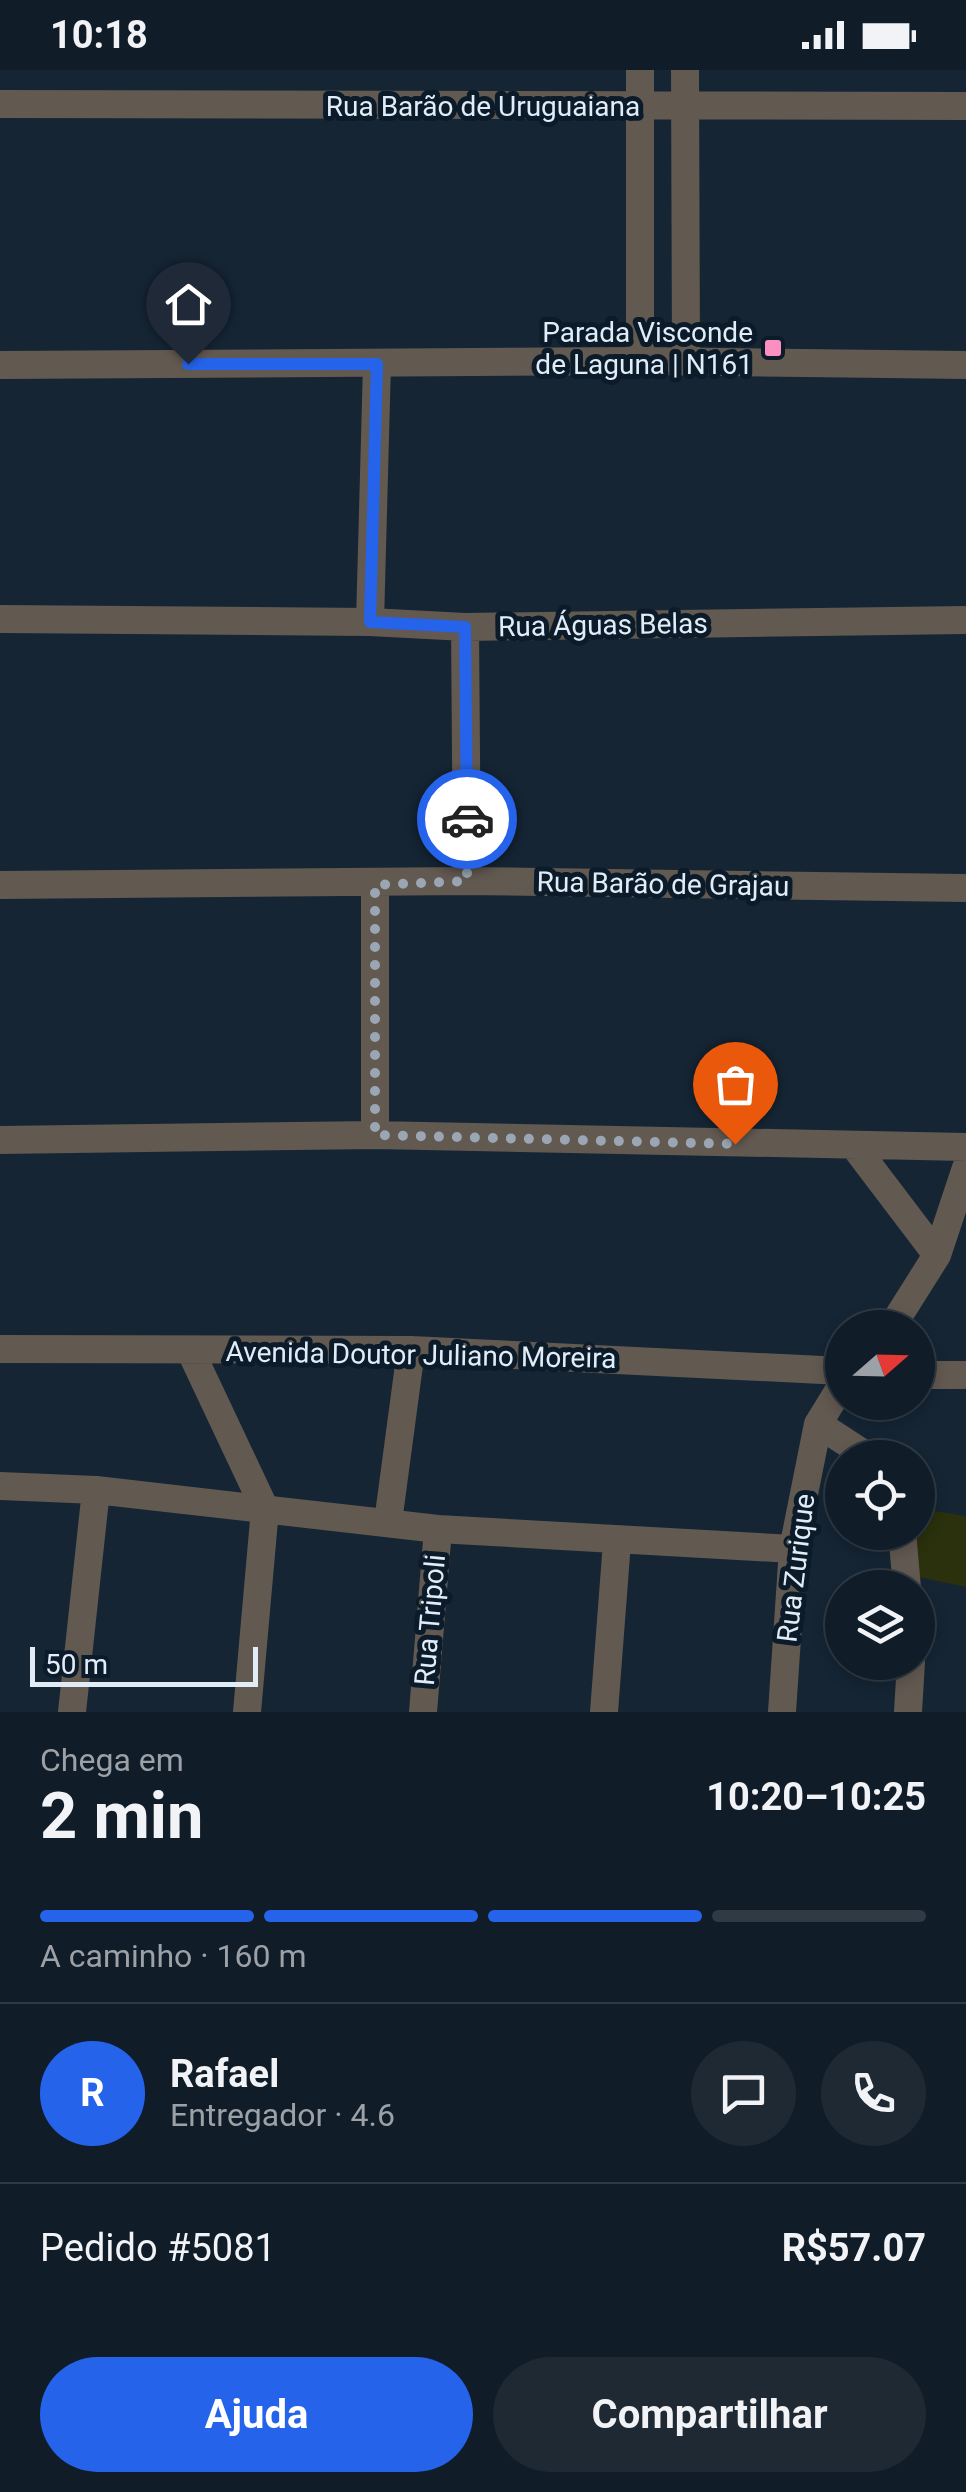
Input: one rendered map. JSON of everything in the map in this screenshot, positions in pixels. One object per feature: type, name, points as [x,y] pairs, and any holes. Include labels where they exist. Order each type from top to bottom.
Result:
[{"type":"street","points":[[640,70],[640,361]]},
{"type":"street","points":[[685,70],[686,361]]},
{"type":"street","name":"Rua Barão de Uruguaiana","points":[[0,104],[966,106]]},
{"type":"street","points":[[0,366],[640,361],[966,365]]},
{"type":"street","points":[[370,622],[377,364]]},
{"type":"street","name":"Rua Águas Belas","points":[[0,619],[370,622],[465,627],[966,620]]},
{"type":"street","points":[[465,627],[467,881]]},
{"type":"street","name":"Rua Barão de Grajau","points":[[0,885],[375,885],[467,881],[966,888]]},
{"type":"street","points":[[375,885],[375,1135]]},
{"type":"street","points":[[0,1140],[375,1135],[966,1148]]},
{"type":"street","points":[[855,1146],[936,1255]]},
{"type":"street","points":[[902,1310],[936,1255],[966,1168]]},
{"type":"street","name":"Avenida Doutor Juliano Moreira","points":[[5,1344],[191,1352],[411,1350],[825,1370]]},
{"type":"street","points":[[388,1522],[411,1350]]},
{"type":"street","points":[[191,1352],[257,1483],[265,1509],[247,1712]]},
{"type":"street","points":[[935,1374],[966,1375]]},
{"type":"street","name":"Rua Zurique","points":[[782,1712],[793,1549],[818,1424],[825,1413]]},
{"type":"street","points":[[818,1424],[842,1440]]},
{"type":"street","points":[[0,1486],[96,1490],[438,1528],[617,1542],[793,1549]]},
{"type":"street","points":[[72,1712],[96,1490]]},
{"type":"street","name":"Rua Tripoli","points":[[422,1712],[438,1528]]},
{"type":"street","points":[[604,1712],[617,1542]]},
{"type":"street","points":[[908,1712],[910,1680]]},
{"type":"green space","points":[[935,1511],[966,1516],[966,1587],[935,1581],[935,1570],[909,1570],[913,1550],[935,1550]]},
{"type":"way so far","points":[[467,819],[467,881],[375,885],[375,1135],[735,1144]]},
{"type":"place","name":"Parada Visconde de Laguna | N161","points":[[773,348]]},
{"type":"route","points":[[188,364],[377,364],[370,622],[465,627],[467,819]]}]
